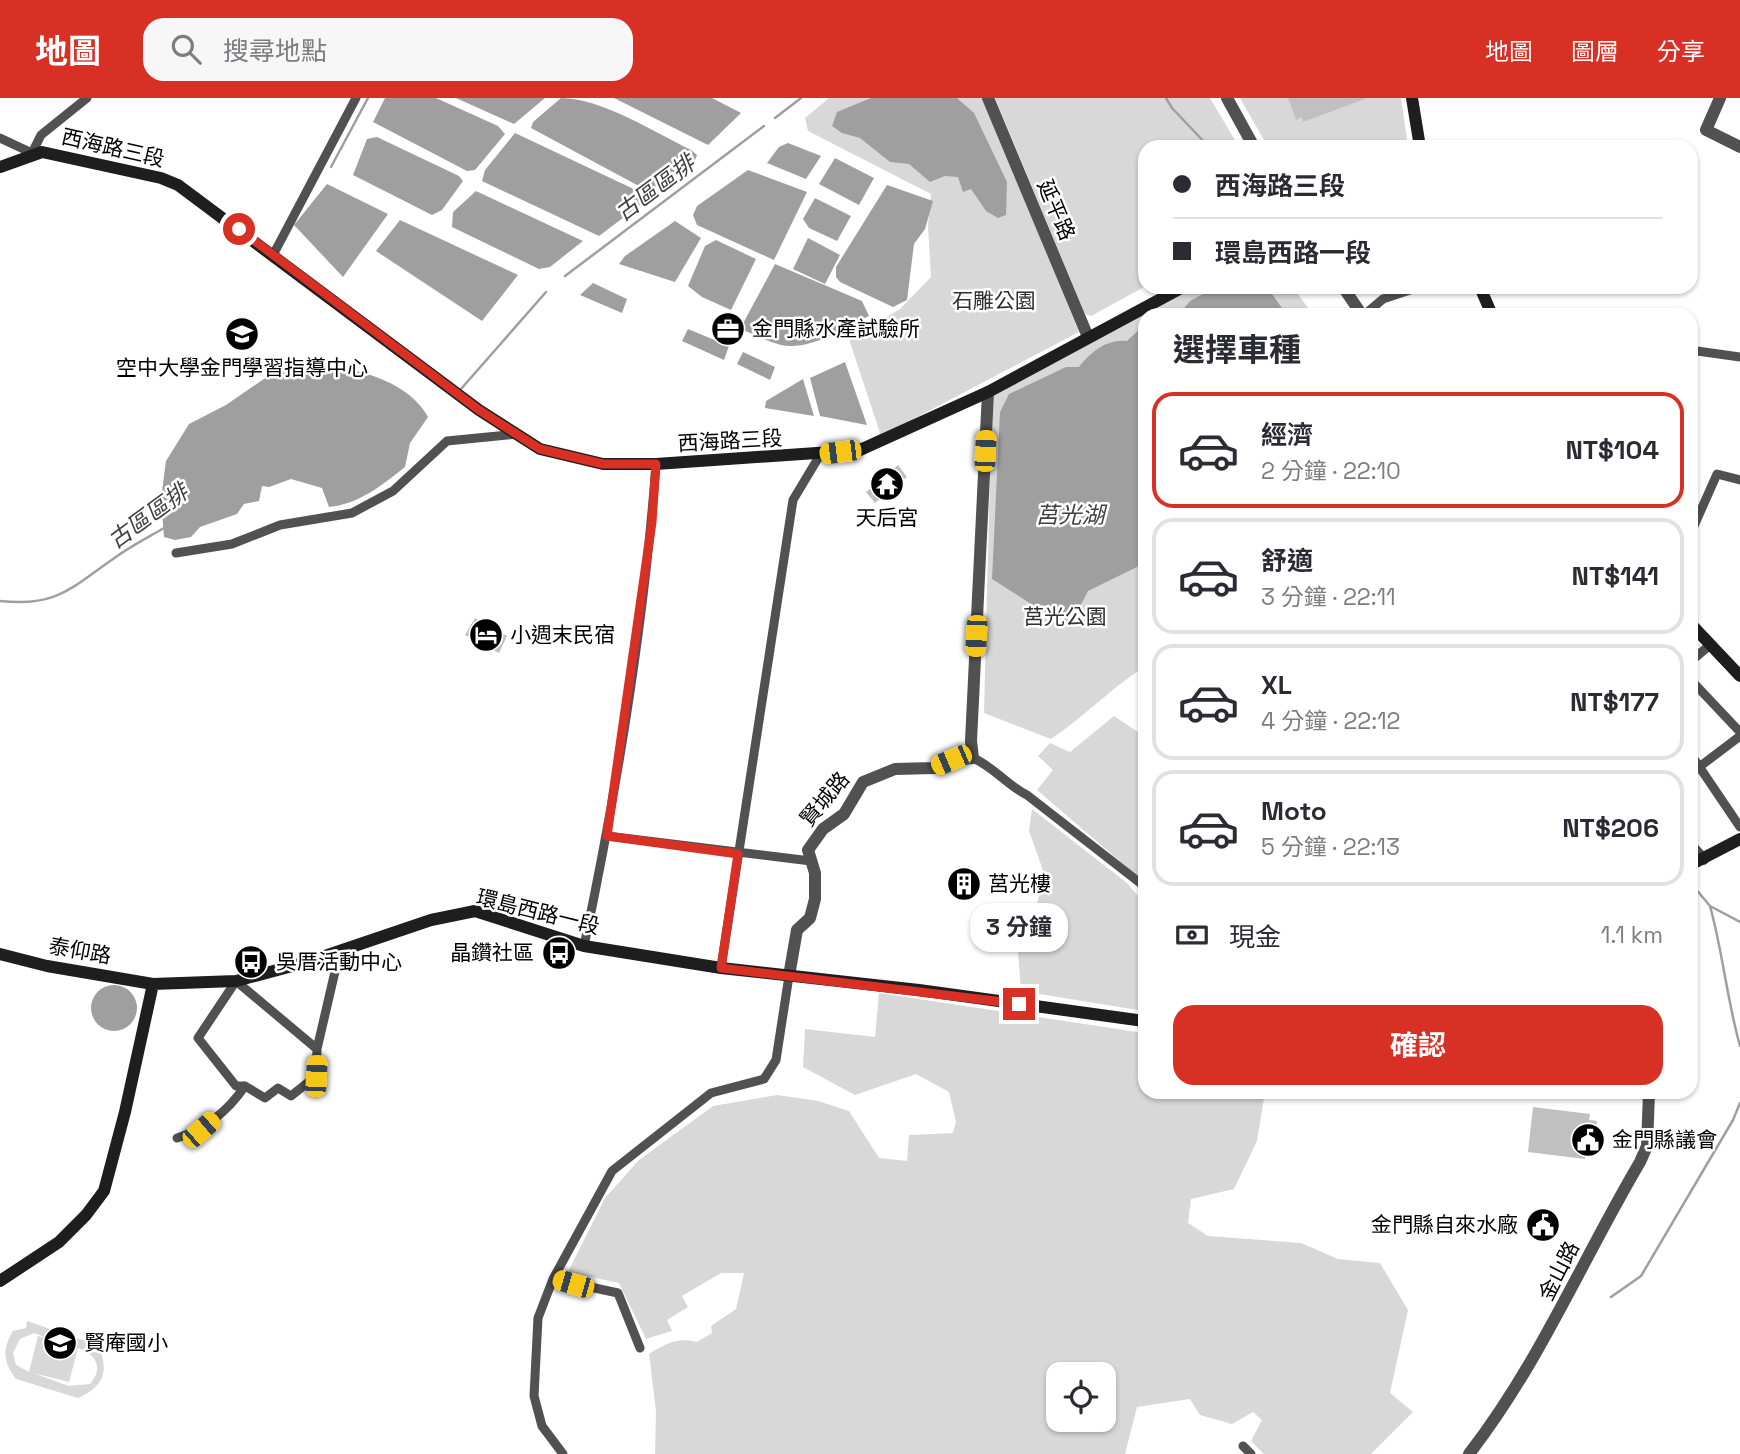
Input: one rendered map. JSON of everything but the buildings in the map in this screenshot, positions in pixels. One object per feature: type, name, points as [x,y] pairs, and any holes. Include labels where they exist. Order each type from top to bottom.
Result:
[{"type":"main road","points":[[1412,98],[1419,140]]},
{"type":"main road","name":"西海路三段","points":[[0,167],[32,153],[62,154],[169,181],[204,202],[479,410],[540,449],[603,464],[656,464],[820,455],[860,450],[988,392],[1138,311]]},
{"type":"main road","name":"西海路三段","points":[[1143,308],[1170,294]]},
{"type":"main road","points":[[1698,632],[1740,677]]},
{"type":"main road","points":[[1698,861],[1740,839]]},
{"type":"main road","name":"環島西路一段","points":[[153,984],[236,981],[431,920],[475,911],[584,946],[721,968],[1138,1020]]},
{"type":"main road","name":"泰仰路","points":[[0,954],[47,966],[153,984]]},
{"type":"main road","points":[[0,1281],[59,1242],[86,1215],[104,1191],[125,1112],[153,984]]},
{"type":"street","points":[[0,138],[32,153],[41,135],[87,98]]},
{"type":"street","points":[[273,255],[356,98]]},
{"type":"street","name":"延平路","points":[[988,98],[1088,337]]},
{"type":"street","points":[[1227,98],[1250,140]]},
{"type":"street","points":[[1720,98],[1706,130],[1740,147]]},
{"type":"street","points":[[1372,308],[1383,299],[1398,294]]},
{"type":"street","points":[[1698,351],[1740,356]]},
{"type":"street","points":[[988,392],[971,741],[973,758],[986,764],[1008,785],[1027,795],[1138,881]]},
{"type":"street","points":[[176,552],[232,544],[280,525],[352,513],[393,491],[447,441],[517,434]]},
{"type":"street","points":[[721,968],[793,500],[820,455]]},
{"type":"street","points":[[584,946],[607,836],[652,522],[656,464]]},
{"type":"street","points":[[1698,517],[1717,474],[1740,480]]},
{"type":"street","points":[[1698,655],[1710,645]]},
{"type":"street","points":[[1698,688],[1740,734],[1700,767]]},
{"type":"street","name":"賢城路","points":[[789,976],[797,930],[810,918],[815,898],[808,850],[823,829],[844,814],[863,782],[895,769],[934,768],[951,760],[973,758]]},
{"type":"street","points":[[1698,764],[1740,827]]},
{"type":"street","points":[[607,836],[811,861]]},
{"type":"street","points":[[317,1049],[236,981],[198,1038],[236,1086],[245,1086],[265,1098],[278,1088],[291,1096],[316,1076],[317,1049],[341,950]]},
{"type":"street","points":[[563,1454],[542,1426],[534,1396],[538,1318],[553,1279],[612,1171],[711,1093],[764,1079],[776,1060],[789,976]]},
{"type":"street","points":[[177,1138],[201,1130],[236,1100],[245,1086]]},
{"type":"street","name":"金山路","points":[[1469,1454],[1502,1411],[1551,1330],[1587,1255],[1640,1162],[1647,1146],[1649,1099]]},
{"type":"street","points":[[553,1279],[618,1293],[640,1348]]},
{"type":"street","points":[[1243,1446],[1251,1454]]},
{"type":"green space","name":"石雕公園","points":[[829,98],[983,98],[1079,332],[881,436],[849,339],[900,309],[931,277],[928,226],[931,194],[808,131],[805,118]]},
{"type":"green space","points":[[995,98],[1210,98],[1235,140],[1138,140],[1138,290],[1091,316],[1085,314]]},
{"type":"green space","points":[[1240,98],[1401,98],[1407,140],[1264,140]]},
{"type":"green space","name":"莒光公園","points":[[1181,294],[1298,294],[1308,308],[1154,308]]},
{"type":"green space","name":"莒光公園","points":[[1138,316],[1138,671],[1051,739],[984,713],[992,393]]},
{"type":"green space","points":[[1114,716],[1138,732],[1138,877],[1037,790],[1053,770],[1038,756],[1050,743],[1070,752]]},
{"type":"green space","points":[[1032,809],[1127,883],[1138,896],[1138,1010],[1021,991],[1018,951],[1036,908],[1044,873],[1029,831]]},
{"type":"green space","points":[[879,993],[1138,1032],[1138,1099],[1264,1099],[1257,1141],[1234,1189],[1191,1199],[1188,1223],[1208,1236],[1301,1243],[1338,1259],[1380,1263],[1408,1310],[1390,1393],[1413,1412],[1371,1454],[1264,1454],[1251,1441],[1262,1420],[1253,1412],[1232,1424],[1200,1415],[1190,1399],[1137,1407],[1125,1454],[655,1454],[656,1411],[649,1354],[672,1342],[697,1342],[712,1333],[711,1326],[736,1309],[744,1273],[721,1273],[682,1296],[688,1307],[667,1320],[672,1331],[646,1339],[619,1283],[568,1272],[605,1198],[639,1160],[713,1106],[777,1095],[818,1101],[849,1111],[879,1158],[907,1161],[909,1135],[953,1133],[956,1122],[949,1092],[916,1074],[855,1095],[803,1067],[805,1029],[875,1037]]},
{"type":"green space","points":[[27,1321],[106,1348],[105,1354],[101,1353],[104,1368],[97,1386],[78,1398],[16,1379],[6,1361],[7,1344],[13,1331],[26,1328]],"holes":[[[34,1333],[50,1339],[38,1336],[29,1372],[16,1365],[13,1353],[20,1339]],[[78,1348],[96,1362],[97,1372],[90,1384],[69,1386],[33,1373],[69,1382]]]},
{"type":"water","points":[[385,98],[436,98],[498,126],[505,134],[475,170],[467,171],[373,122]]},
{"type":"water","points":[[456,98],[545,98],[514,124]]},
{"type":"water","points":[[561,98],[577,99],[627,117],[691,150],[697,155],[695,160],[650,192],[531,128],[533,122]]},
{"type":"water","points":[[614,98],[712,98],[741,113],[708,145]]},
{"type":"water","points":[[871,98],[957,98],[974,113],[1007,182],[1006,215],[998,218],[986,211],[971,189],[963,192],[958,177],[945,176],[930,182],[909,164],[890,162],[860,138],[842,133],[832,126],[837,112]]},
{"type":"water","points":[[515,133],[640,192],[645,196],[644,202],[599,236],[482,181],[485,170]]},
{"type":"water","points":[[377,137],[459,176],[463,181],[442,210],[432,215],[353,175],[367,139]]},
{"type":"water","points":[[788,143],[821,156],[806,179],[767,163],[779,147]]},
{"type":"water","points":[[835,158],[874,178],[859,205],[819,184]]},
{"type":"water","points":[[748,170],[807,192],[774,260],[697,225],[693,215],[697,206]]},
{"type":"water","points":[[327,184],[388,214],[343,277],[294,225]]},
{"type":"water","points":[[887,185],[933,201],[925,229],[914,244],[907,300],[893,307],[840,282],[836,277],[836,267]]},
{"type":"water","points":[[476,191],[583,241],[550,267],[539,269],[452,227],[453,212]]},
{"type":"water","points":[[815,198],[851,216],[837,241],[809,228],[803,219]]},
{"type":"water","points":[[400,220],[518,275],[482,321],[376,251]]},
{"type":"water","points":[[675,221],[701,238],[675,282],[619,264],[625,256]]},
{"type":"water","points":[[808,238],[840,255],[825,284],[793,269]]},
{"type":"water","points":[[716,240],[756,259],[731,310],[702,297],[688,286],[705,246]]},
{"type":"water","points":[[775,264],[862,301],[869,316],[803,345],[781,345],[740,329]]},
{"type":"water","points":[[593,283],[627,299],[622,313],[580,295]]},
{"type":"water","points":[[1203,294],[1272,294],[1282,308],[1184,308],[1190,301]]},
{"type":"water","points":[[688,329],[729,346],[724,360],[682,341]]},
{"type":"water","name":"莒光湖","points":[[1138,331],[1138,565],[1088,591],[1069,628],[992,579],[1000,412],[1009,394],[1066,367],[1079,367],[1106,344],[1127,341]]},
{"type":"water","points":[[743,352],[775,367],[770,380],[737,364]]},
{"type":"water","points":[[845,362],[867,425],[820,416],[810,378]]},
{"type":"water","points":[[326,366],[369,374],[397,387],[420,405],[428,417],[410,443],[405,467],[360,498],[329,507],[322,488],[291,479],[269,487],[262,486],[259,501],[244,504],[237,514],[200,527],[191,537],[175,540],[164,537],[161,499],[166,461],[189,424],[226,405],[271,374]]},
{"type":"water","points":[[803,379],[814,416],[765,408],[766,401]]},
{"type":"water","points":[[114,985],[130,992],[137,1008],[130,1024],[114,1031],[98,1024],[91,1008],[98,992]]},
{"type":"waterway","points":[[331,167],[368,98]]},
{"type":"waterway","name":"古區區排","points":[[775,118],[801,98]]},
{"type":"waterway","points":[[1166,98],[1202,140]]},
{"type":"waterway","name":"古區區排","points":[[565,276],[764,126]]},
{"type":"waterway","name":"古區區排","points":[[461,389],[546,292]]},
{"type":"waterway","name":"古區區排","points":[[0,601],[36,601],[62,593],[125,550],[164,528]]},
{"type":"waterway","points":[[1698,892],[1710,906],[1740,922]]},
{"type":"waterway","points":[[1710,906],[1740,1046]]},
{"type":"waterway","points":[[1611,1297],[1641,1276],[1733,1120],[1740,1103]]},
{"type":"place","name":"金門縣水產試驗所","points":[[728,329]]},
{"type":"place","name":"空中大學金門學習指導中心","points":[[242,334]]},
{"type":"place","name":"天后宮","points":[[887,484]]},
{"type":"place","name":"小週末民宿","points":[[486,635]]},
{"type":"place","name":"莒光樓","points":[[964,884]]},
{"type":"place","name":"晶鑽社區","points":[[559,953]]},
{"type":"place","name":"吳厝活動中心","points":[[251,962]]},
{"type":"place","name":"金門縣議會","points":[[1588,1140]]},
{"type":"place","name":"金門縣自來水廠","points":[[1543,1225]]},
{"type":"place","name":"賢庵國小","points":[[60,1343]]},
{"type":"route","points":[[239,229],[479,410],[540,449],[603,464],[656,464],[652,522],[607,836],[738,854],[721,968],[1019,1004]]}]
